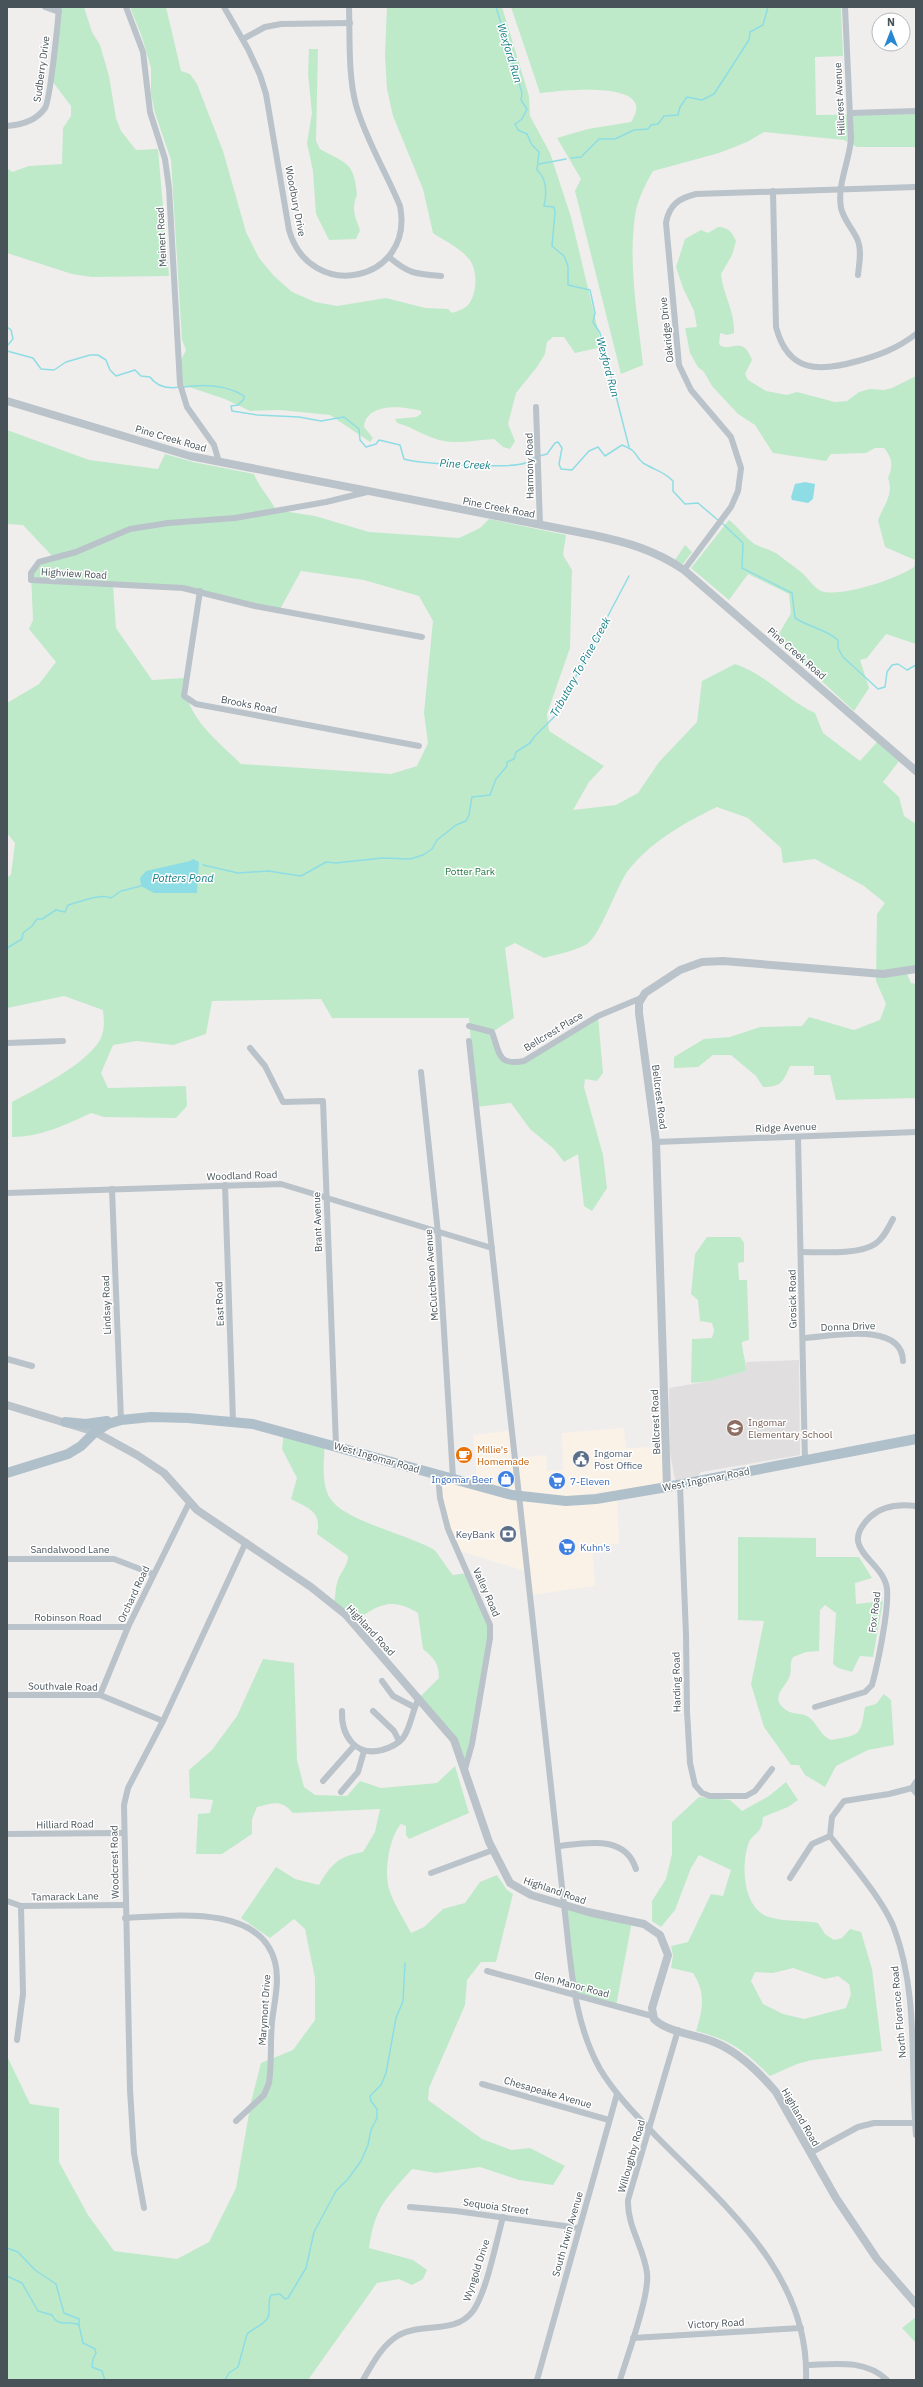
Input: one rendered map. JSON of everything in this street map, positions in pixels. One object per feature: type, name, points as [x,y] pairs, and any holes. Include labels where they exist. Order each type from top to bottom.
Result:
[{"type":"main road","name":"West Ingomar Road","points":[[95,1432],[121,1420],[163,1417],[233,1421],[265,1427],[336,1445],[520,1496],[542,1500],[575,1501],[680,1485],[916,1439]]},
{"type":"main road","points":[[65,1422],[86,1424],[121,1420]]},
{"type":"main road","points":[[7,1473],[68,1454],[81,1446],[95,1432]]},
{"type":"street","name":"Sudberry Drive","points":[[7,126],[24,124],[33,120],[45,108],[59,10],[45,7]]},
{"type":"street","name":"Meinert Road","points":[[126,7],[143,52],[150,112],[165,158],[169,188],[180,384],[187,407],[214,444],[219,462]]},
{"type":"street","name":"Woodbury Drive","points":[[224,7],[243,39],[260,75],[266,94],[289,230],[296,249],[312,266],[335,275],[352,276],[365,274],[389,257],[398,243],[402,216],[400,206],[368,135],[356,104],[349,7]]},
{"type":"street","name":"Hillcrest Avenue","points":[[840,189],[850,155],[851,113],[845,7]]},
{"type":"street","points":[[243,39],[265,27],[281,24],[350,23]]},
{"type":"street","points":[[851,113],[916,111]]},
{"type":"street","name":"Oakridge Drive","points":[[684,570],[732,507],[738,491],[741,468],[732,438],[691,390],[679,365],[670,273],[667,216],[677,201],[690,195],[916,187]]},
{"type":"street","points":[[840,189],[842,210],[858,242],[858,275]]},
{"type":"street","points":[[773,191],[776,327],[780,339],[790,355],[804,364],[832,368],[901,346],[916,334]]},
{"type":"street","points":[[389,257],[404,270],[417,274],[440,276]]},
{"type":"street","name":"Pine Creek Road","points":[[7,401],[178,453],[632,544],[657,554],[684,570],[916,771]]},
{"type":"street","name":"Harmony Road","points":[[536,407],[540,525]]},
{"type":"street","name":"Highview Road","points":[[368,492],[326,502],[235,518],[168,523],[130,529],[76,552],[40,562],[31,573],[31,580],[169,587],[200,591],[255,606],[422,637]]},
{"type":"street","name":"Brooks Road","points":[[200,591],[185,678],[184,696],[189,701],[196,704],[419,746]]},
{"type":"street","points":[[641,998],[651,988],[680,970],[709,961],[876,974],[898,973],[916,969]]},
{"type":"street","name":"Bellcrest Place","points":[[470,1026],[492,1032],[499,1055],[504,1061],[510,1064],[524,1061],[598,1016],[641,998]]},
{"type":"street","name":"Bellcrest Road","points":[[641,998],[639,1013],[656,1142],[667,1487]]},
{"type":"street","points":[[7,1043],[63,1041]]},
{"type":"street","points":[[469,1041],[575,1995],[588,2044],[600,2069],[617,2094],[760,2245],[784,2282],[801,2328],[807,2365],[806,2380]]},
{"type":"street","name":"Brant Avenue","points":[[250,1048],[265,1066],[283,1102],[323,1101],[336,1445]]},
{"type":"street","name":"McCutcheon Avenue","points":[[421,1072],[438,1233],[453,1478]]},
{"type":"street","name":"Ridge Avenue","points":[[656,1142],[916,1132]]},
{"type":"street","name":"Grosick Road","points":[[798,1137],[805,1461]]},
{"type":"street","name":"Woodland Road","points":[[7,1193],[281,1184],[438,1233],[492,1248]]},
{"type":"street","name":"East Road","points":[[224,1186],[233,1421]]},
{"type":"street","name":"Lindsay Road","points":[[112,1189],[121,1420]]},
{"type":"street","points":[[801,1252],[852,1250],[870,1247],[883,1237],[893,1219]]},
{"type":"street","name":"Donna Drive","points":[[803,1338],[864,1334],[882,1335],[896,1345],[903,1361]]},
{"type":"street","points":[[7,1359],[32,1366]]},
{"type":"street","points":[[7,1405],[95,1432]]},
{"type":"street","name":"Highland Road","points":[[95,1432],[152,1464],[164,1473],[189,1503],[311,1587],[346,1615],[454,1740],[493,1850],[508,1879],[515,1886],[531,1895],[597,1915],[644,1924],[660,1935],[668,1955],[653,2002],[652,2016],[660,2024],[724,2047],[760,2073],[776,2092],[836,2198],[876,2259],[916,2304]]},
{"type":"street","name":"Valley Road","points":[[438,1474],[440,1498],[448,1529],[490,1625],[490,1638],[472,1744],[465,1769]]},
{"type":"street","name":"Harding Road","points":[[680,1485],[686,1635],[686,1711],[690,1763],[694,1785],[702,1794],[710,1796],[746,1796],[755,1791],[772,1769]]},
{"type":"street","name":"Orchard Road","points":[[100,1695],[128,1627],[189,1503]]},
{"type":"street","name":"Fox Road","points":[[815,1707],[860,1694],[872,1685],[885,1616],[887,1587],[880,1574],[860,1548],[859,1531],[872,1515],[881,1509],[900,1504],[916,1506]]},
{"type":"street","name":"Woodcrest Road","points":[[144,2208],[132,2132],[125,1918],[123,1833],[124,1805],[128,1788],[162,1721],[246,1542]]},
{"type":"street","name":"Sandalwood Lane","points":[[7,1559],[114,1559],[153,1574]]},
{"type":"street","name":"Robinson Road","points":[[7,1627],[128,1627]]},
{"type":"street","points":[[382,1681],[392,1696],[414,1707]]},
{"type":"street","name":"Southvale Road","points":[[7,1695],[100,1695],[162,1721]]},
{"type":"street","points":[[342,1711],[344,1729],[354,1746],[364,1751],[384,1750],[400,1741],[408,1728],[414,1707],[419,1698]]},
{"type":"street","points":[[373,1711],[394,1731],[400,1741]]},
{"type":"street","points":[[323,1781],[354,1746]]},
{"type":"street","points":[[342,1792],[358,1772],[364,1751]]},
{"type":"street","points":[[790,1878],[812,1844],[830,1836],[832,1817],[844,1801],[914,1791],[916,1782]]},
{"type":"street","name":"Hilliard Road","points":[[7,1834],[123,1833]]},
{"type":"street","name":"North Florence Road","points":[[830,1836],[870,1889],[893,1927],[906,1969],[912,2025],[916,2135]]},
{"type":"street","points":[[558,1846],[604,1843],[620,1846],[633,1859],[636,1869]]},
{"type":"street","points":[[431,1873],[493,1850]]},
{"type":"street","name":"Tamarack Lane","points":[[7,1901],[21,1906],[125,1905]]},
{"type":"street","points":[[17,2040],[23,1994],[21,1906]]},
{"type":"street","name":"Marymont Drive","points":[[125,1918],[183,1916],[218,1918],[248,1927],[268,1944],[276,1963],[277,1982],[269,2083],[264,2095],[236,2120]]},
{"type":"street","name":"Glen Manor Road","points":[[487,1971],[652,2016]]},
{"type":"street","name":"Willoughby Road","points":[[620,2380],[633,2338],[647,2279],[643,2258],[629,2213],[628,2200],[678,2030]]},
{"type":"street","name":"Chesapeake Avenue","points":[[482,2084],[609,2120]]},
{"type":"street","name":"South Irwin Avenue","points":[[537,2380],[617,2094]]},
{"type":"street","points":[[810,2152],[858,2127],[874,2123],[915,2123]]},
{"type":"street","name":"Sequoia Street","points":[[410,2207],[503,2217],[579,2228]]},
{"type":"street","name":"Wyngold Drive","points":[[363,2380],[379,2353],[395,2338],[417,2329],[447,2327],[470,2315],[479,2299],[503,2217]]},
{"type":"street","name":"Victory Road","points":[[633,2338],[801,2328]]},
{"type":"street","points":[[807,2365],[858,2365],[876,2371],[887,2380]]},
{"type":"shaded area","name":"Ingomar Elementary School","points":[[799,1360],[800,1455],[701,1472],[698,1476],[675,1480],[670,1453],[669,1388],[710,1381],[746,1371],[746,1362]]},
{"type":"shaded area","points":[[624,1428],[626,1448],[662,1447],[663,1484],[609,1493],[568,1497],[513,1491],[477,1481],[473,1435],[513,1430],[516,1458],[546,1455],[547,1471],[563,1470],[562,1433]]},
{"type":"shaded area","points":[[438,1474],[533,1499],[617,1496],[619,1543],[592,1546],[595,1586],[531,1595],[528,1572],[457,1550],[448,1529]]},
{"type":"green space","points":[[62,7],[84,7],[92,32],[100,45],[109,76],[116,118],[121,131],[136,150],[158,149],[169,276],[92,277],[72,274],[7,253],[7,168],[12,172],[29,166],[62,164],[63,128],[71,116],[71,106],[53,82]]},
{"type":"green space","points":[[130,7],[166,7],[181,71],[190,74],[197,84],[223,151],[246,232],[259,258],[274,276],[292,292],[315,302],[337,306],[386,298],[425,308],[448,309],[452,313],[466,307],[472,299],[475,287],[474,269],[469,259],[461,251],[433,233],[423,189],[393,116],[387,89],[385,55],[387,7],[502,7],[529,96],[530,116],[550,153],[571,217],[602,347],[575,353],[564,337],[553,337],[547,342],[545,354],[537,367],[516,393],[508,424],[515,441],[510,449],[503,447],[494,439],[462,442],[438,440],[397,423],[395,419],[416,417],[421,414],[421,411],[414,409],[396,407],[378,410],[371,413],[366,419],[364,427],[373,438],[370,442],[330,415],[280,410],[250,411],[225,399],[183,385],[180,362],[186,350],[182,340],[171,160],[155,113],[151,94],[151,68],[142,37]]},
{"type":"green space","points":[[511,7],[841,7],[843,56],[815,57],[816,115],[916,114],[916,147],[857,147],[844,140],[764,132],[747,142],[719,153],[653,171],[639,199],[633,235],[634,291],[643,365],[621,374],[575,191],[581,179],[557,138],[588,129],[631,122],[636,108],[632,99],[620,93],[603,90],[566,90],[540,93]]},
{"type":"green space","points":[[309,49],[318,49],[316,141],[320,149],[347,164],[351,169],[356,184],[357,195],[354,204],[354,212],[360,230],[356,239],[329,240],[316,214],[313,171],[307,143],[312,113],[308,74]]},
{"type":"green space","points":[[718,227],[729,231],[736,241],[732,255],[721,274],[733,317],[734,333],[727,335],[720,333],[719,344],[723,347],[744,347],[752,360],[745,374],[748,380],[766,391],[787,395],[797,392],[835,402],[847,401],[859,392],[870,389],[884,390],[892,388],[916,376],[916,644],[886,634],[867,658],[860,660],[869,688],[854,711],[776,639],[791,613],[789,594],[748,574],[729,600],[691,568],[729,520],[753,543],[777,554],[800,571],[816,588],[827,592],[853,590],[882,582],[914,567],[915,560],[885,547],[878,520],[889,494],[890,484],[888,478],[891,470],[891,459],[884,448],[875,448],[866,453],[831,454],[826,461],[773,453],[755,425],[738,414],[712,386],[704,372],[698,367],[690,353],[685,328],[697,327],[694,311],[683,288],[676,267],[685,239],[701,230],[708,233]]},
{"type":"green space","name":"Potter Park","points":[[7,430],[89,460],[158,469],[165,454],[193,462],[254,474],[276,510],[315,516],[369,532],[459,538],[480,528],[489,519],[566,535],[563,555],[572,570],[570,648],[547,714],[549,731],[604,766],[589,782],[573,810],[616,805],[638,793],[659,762],[697,722],[702,681],[735,664],[746,668],[766,680],[805,708],[815,713],[823,733],[860,761],[877,742],[899,761],[883,782],[899,797],[904,816],[916,824],[916,969],[906,972],[911,983],[916,984],[916,1098],[836,1100],[830,1075],[814,1075],[814,1066],[790,1066],[783,1080],[778,1085],[763,1087],[756,1076],[731,1055],[713,1055],[698,1067],[674,1068],[674,1057],[704,1039],[730,1037],[760,1027],[802,1026],[809,1017],[854,1030],[880,1020],[886,1004],[876,981],[877,914],[885,903],[864,886],[815,859],[783,863],[781,848],[748,818],[717,807],[668,834],[636,861],[627,872],[603,921],[592,939],[587,944],[544,958],[515,943],[505,948],[514,1018],[492,1032],[504,1061],[524,1061],[598,1016],[603,1073],[597,1081],[585,1079],[584,1087],[603,1155],[607,1188],[592,1211],[584,1206],[578,1154],[564,1162],[554,1149],[530,1129],[511,1103],[476,1107],[469,1018],[332,1018],[321,999],[212,1001],[206,1034],[173,1045],[137,1041],[113,1045],[101,1073],[108,1088],[186,1086],[187,1106],[176,1118],[104,1117],[91,1113],[43,1133],[12,1137],[12,1102],[60,1075],[84,1058],[100,1040],[103,1033],[104,1022],[103,1010],[64,996],[7,1008],[7,877],[11,875],[15,843],[7,833],[7,703],[39,684],[56,662],[29,629],[33,620],[31,573],[34,568],[54,558],[23,525],[7,524]],"holes":[[[301,571],[364,580],[419,596],[433,621],[424,713],[428,743],[417,766],[391,774],[241,764],[212,736],[195,715],[189,704],[185,678],[152,680],[116,628],[113,585],[200,591],[279,611]]]},
{"type":"green space","points":[[685,545],[692,552],[683,564],[675,560]]},
{"type":"green space","points":[[707,1237],[740,1237],[744,1243],[744,1262],[738,1263],[739,1280],[747,1280],[749,1340],[742,1342],[746,1371],[710,1381],[691,1383],[692,1339],[712,1338],[714,1330],[712,1323],[700,1321],[698,1300],[691,1294],[695,1254]]},
{"type":"green space","points":[[284,1432],[325,1442],[324,1482],[329,1496],[341,1509],[352,1516],[433,1549],[453,1575],[468,1573],[490,1625],[465,1769],[460,1752],[419,1698],[439,1678],[438,1668],[435,1661],[423,1649],[418,1613],[400,1605],[384,1605],[369,1611],[353,1623],[333,1605],[338,1579],[347,1563],[348,1556],[317,1534],[318,1520],[313,1512],[291,1499],[297,1478],[282,1449]]},
{"type":"green space","points":[[738,1537],[816,1538],[816,1557],[859,1557],[872,1578],[855,1583],[856,1604],[883,1601],[873,1657],[860,1656],[852,1672],[838,1668],[833,1664],[836,1613],[825,1605],[820,1610],[819,1651],[806,1652],[793,1657],[790,1675],[780,1692],[779,1701],[786,1710],[791,1713],[807,1716],[827,1738],[831,1740],[848,1737],[857,1733],[862,1724],[865,1707],[876,1704],[884,1694],[891,1700],[894,1745],[868,1750],[836,1766],[825,1787],[805,1775],[799,1765],[791,1765],[764,1727],[751,1684],[764,1621],[738,1620]]},
{"type":"green space","points":[[263,1659],[294,1663],[297,1760],[304,1787],[315,1795],[347,1796],[360,1781],[381,1788],[437,1783],[455,1766],[469,1813],[409,1839],[406,1835],[406,1826],[401,1824],[393,1838],[388,1856],[387,1876],[392,1897],[411,1933],[424,1927],[443,1909],[465,1903],[480,1882],[497,1875],[507,1890],[513,1894],[496,1962],[481,1962],[467,1980],[465,2005],[429,2088],[428,2100],[482,2139],[511,2150],[530,2148],[565,2166],[553,2185],[519,2180],[480,2167],[436,2173],[412,2169],[388,2197],[378,2213],[371,2234],[369,2248],[413,2260],[427,2270],[423,2279],[412,2285],[399,2279],[377,2283],[308,2380],[7,2380],[7,2056],[30,2104],[59,2108],[59,2162],[88,2215],[114,2251],[177,2259],[209,2242],[236,2188],[251,2102],[261,2063],[293,2050],[315,2020],[315,1978],[305,1929],[294,1919],[270,1938],[241,1918],[276,1867],[295,1879],[319,1885],[336,1862],[348,1856],[363,1852],[375,1832],[380,1809],[293,1813],[281,1804],[268,1804],[257,1807],[252,1819],[252,1834],[222,1854],[196,1854],[198,1814],[210,1813],[213,1800],[190,1798],[189,1770],[212,1750],[237,1716]]},
{"type":"green space","points":[[786,1782],[798,1800],[788,1807],[763,1817],[761,1828],[750,1841],[745,1864],[746,1886],[749,1896],[760,1912],[769,1917],[781,1920],[818,1923],[825,1934],[834,1940],[842,1938],[850,1929],[861,1932],[872,1969],[882,2051],[812,2060],[797,2064],[770,2076],[745,2053],[737,2048],[719,2038],[696,2031],[702,2008],[702,1994],[700,1987],[693,1973],[671,1968],[673,1956],[671,1946],[688,1942],[711,1894],[723,1896],[731,1870],[699,1855],[691,1868],[675,1910],[661,1927],[652,1921],[652,1901],[666,1879],[672,1854],[672,1822],[699,1797],[730,1800],[742,1811],[769,1796]],"holes":[[[793,1968],[825,1979],[838,1976],[849,1984],[851,1994],[846,2008],[804,2019],[783,2014],[763,2004],[751,1981],[755,1972],[773,1973]]]},
{"type":"green space","points":[[564,1905],[632,1921],[616,2006],[575,1995]]},
{"type":"green space","points":[[916,2317],[916,2343],[902,2328]]},
{"type":"water","points":[[805,482],[815,484],[813,499],[808,503],[792,500],[791,497],[795,484]]},
{"type":"water","name":"Potters Pond","points":[[193,859],[199,862],[197,893],[154,893],[141,886],[140,878],[146,871]]},
{"type":"waterway","name":"Wexford Run","points":[[496,7],[522,93],[521,100],[527,109],[522,119],[515,124],[518,130],[527,134],[532,145],[539,152],[537,170],[543,178],[545,186],[546,196],[544,206],[554,207],[555,212],[552,246],[564,256],[568,266],[568,285],[590,290],[595,313],[593,322],[600,333],[629,447]]},
{"type":"waterway","points":[[571,158],[581,157],[599,139],[615,139],[634,130],[648,129],[651,125],[658,124],[664,116],[678,115],[680,107],[687,97],[702,100],[714,94],[749,40],[750,32],[763,25],[768,7]]},
{"type":"waterway","points":[[539,164],[566,159]]},
{"type":"waterway","name":"Pine Creek","points":[[7,327],[11,330],[13,339],[7,346]]},
{"type":"waterway","name":"Pine Creek","points":[[7,351],[33,358],[41,369],[54,370],[66,362],[90,355],[98,355],[106,360],[110,370],[116,376],[135,370],[141,376],[150,377],[159,385],[171,388],[180,387]]},
{"type":"waterway","name":"Pine Creek","points":[[183,387],[199,385],[215,386],[237,392],[244,396],[244,399],[238,405],[231,406],[232,411],[257,415],[299,417],[321,421],[344,417],[359,429],[360,440],[366,447],[376,444],[379,440],[400,445],[404,459],[413,461],[502,466],[525,463],[536,457]]},
{"type":"waterway","name":"Pine Creek","points":[[539,456],[547,454],[555,443],[558,442],[562,448],[559,464],[561,469],[572,470],[589,451],[598,447],[605,456],[622,445],[633,451],[643,463],[670,478],[673,481],[673,491],[685,504],[698,503],[719,521]]},
{"type":"waterway","name":"Pine Creek","points":[[722,523],[743,543],[742,568],[792,593],[795,618],[828,633],[838,640],[838,648],[843,657],[878,689],[885,687],[887,672],[892,665],[898,664],[907,670],[916,665]]},
{"type":"waterway","name":"Tributary To Pine Creek","points":[[203,865],[238,873],[268,871],[301,876],[326,862],[336,863],[382,858],[410,859],[423,855],[432,849],[437,840],[456,825],[466,821],[469,815],[472,797],[490,795],[496,779],[507,766],[507,762],[514,759],[516,752],[530,743],[555,716],[629,576]]},
{"type":"waterway","points":[[7,948],[22,939],[23,933],[32,926],[37,919],[42,919],[56,910],[65,912],[68,905],[96,897],[111,898],[121,891],[141,886]]},
{"type":"waterway","points":[[225,2380],[229,2373],[238,2367],[247,2334],[262,2324],[268,2317],[271,2295],[280,2294],[285,2299],[288,2298],[306,2268],[314,2232],[336,2191],[348,2179],[361,2161],[368,2145],[371,2130],[377,2118],[377,2109],[371,2101],[370,2096],[381,2085],[386,2073],[396,2018],[403,2001],[405,1963]]},
{"type":"waterway","points":[[7,2248],[18,2252],[35,2270],[56,2284],[64,2313],[79,2319],[79,2325]]},
{"type":"waterway","points":[[7,2276],[22,2283],[38,2311],[52,2315],[58,2322],[75,2323],[79,2325],[83,2343],[95,2349],[96,2353],[93,2359],[92,2367],[102,2371],[105,2380]]},
{"type":"place","name":"Ingomar Elementary School","points":[[735,1428]]},
{"type":"place","name":"Millie's Homemade","points":[[464,1455]]},
{"type":"place","name":"Ingomar Post Office","points":[[581,1459]]},
{"type":"place","name":"Ingomar Beer","points":[[506,1479]]},
{"type":"place","name":"7-Eleven","points":[[557,1481]]},
{"type":"place","name":"KeyBank","points":[[508,1534]]},
{"type":"place","name":"Kuhn's","points":[[567,1547]]}]
